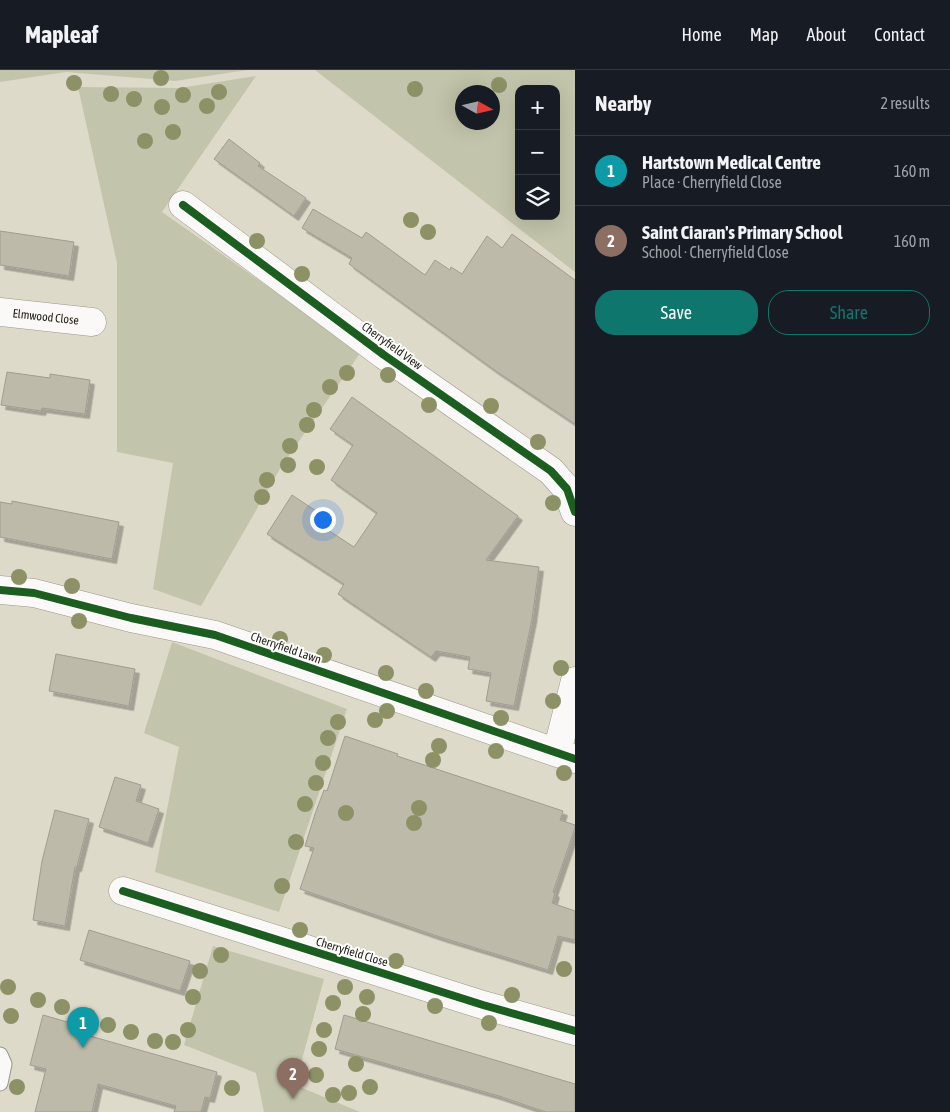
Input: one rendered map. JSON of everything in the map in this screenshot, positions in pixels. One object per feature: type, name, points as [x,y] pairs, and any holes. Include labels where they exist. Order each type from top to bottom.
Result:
[{"type":"street","name":"Cherryfield View","points":[[183,205],[384,355],[551,471],[567,489],[575,512]]},
{"type":"street","name":"Elmwood Close","points":[[0,312],[92,322]]},
{"type":"street","name":"Cherryfield Lawn","points":[[0,590],[34,593],[131,618],[215,635],[566,756]]},
{"type":"street","points":[[566,756],[575,681]]},
{"type":"street","name":"Cherryfield Close","points":[[123,891],[474,1002],[575,1031]]},
{"type":"lane","points":[[0,1055],[4,1064],[0,1083]]},
{"type":"green space","points":[[0,70],[247,70],[175,81],[66,72],[0,82]]},
{"type":"green space","points":[[315,70],[575,70],[575,272]]},
{"type":"green space","points":[[256,76],[162,212],[361,352],[281,467],[201,606],[153,589],[173,463],[117,452],[117,263],[78,87],[180,88]]},
{"type":"green space","points":[[172,642],[347,709],[279,912],[155,872],[179,747],[144,733]]},
{"type":"green space","points":[[213,946],[324,979],[295,1085],[360,1112],[264,1112],[256,1073],[184,1045]]},
{"type":"building","points":[[229,139],[260,163],[258,166],[306,198],[294,216],[214,159]]},
{"type":"building","points":[[313,209],[362,238],[366,232],[425,275],[435,260],[450,270],[451,267],[462,274],[487,236],[502,248],[512,234],[575,280],[575,424],[493,369],[349,264],[352,258],[302,228]]},
{"type":"building","points":[[0,231],[74,242],[69,276],[0,265]]},
{"type":"building","points":[[7,372],[50,378],[50,374],[90,380],[85,414],[42,408],[41,411],[1,405]]},
{"type":"building","points":[[352,397],[518,516],[486,560],[539,567],[532,619],[514,706],[486,701],[491,673],[468,669],[470,657],[436,651],[431,657],[338,594],[344,584],[267,534],[292,495],[316,511],[311,519],[354,547],[377,513],[331,480],[353,445],[330,429]]},
{"type":"building","points":[[12,501],[119,522],[112,559],[0,537],[0,502],[12,504]]},
{"type":"building","points":[[56,654],[135,669],[129,706],[49,691]]},
{"type":"building","points":[[345,736],[398,754],[397,756],[563,811],[560,820],[575,825],[575,828],[553,892],[555,893],[552,903],[575,911],[575,940],[558,936],[548,970],[440,937],[300,889],[314,848],[305,846],[324,790],[327,791]]},
{"type":"building","points":[[115,777],[141,785],[136,801],[159,809],[148,843],[99,827]]},
{"type":"building","points":[[55,810],[89,819],[77,867],[75,867],[65,926],[33,920],[42,861]]},
{"type":"building","points":[[89,930],[190,961],[180,991],[80,960]]},
{"type":"building","points":[[43,1015],[71,1023],[69,1030],[217,1072],[210,1098],[205,1097],[201,1112],[174,1112],[176,1106],[98,1084],[92,1112],[35,1112],[46,1069],[30,1065]]},
{"type":"building","points":[[344,1015],[575,1084],[575,1112],[546,1112],[499,1096],[335,1049]]},
{"type":"cycle path","points":[[183,205],[384,355],[551,471],[567,489],[575,512]]},
{"type":"cycle path","points":[[0,590],[34,593],[131,618],[215,635],[575,759]]},
{"type":"cycle path","points":[[123,891],[483,1005],[575,1031]]},
{"type":"place","name":"Hartstown Medical Centre","points":[[83,1048]]},
{"type":"place","name":"Saint Ciaran's Primary School","points":[[293,1099]]}]
